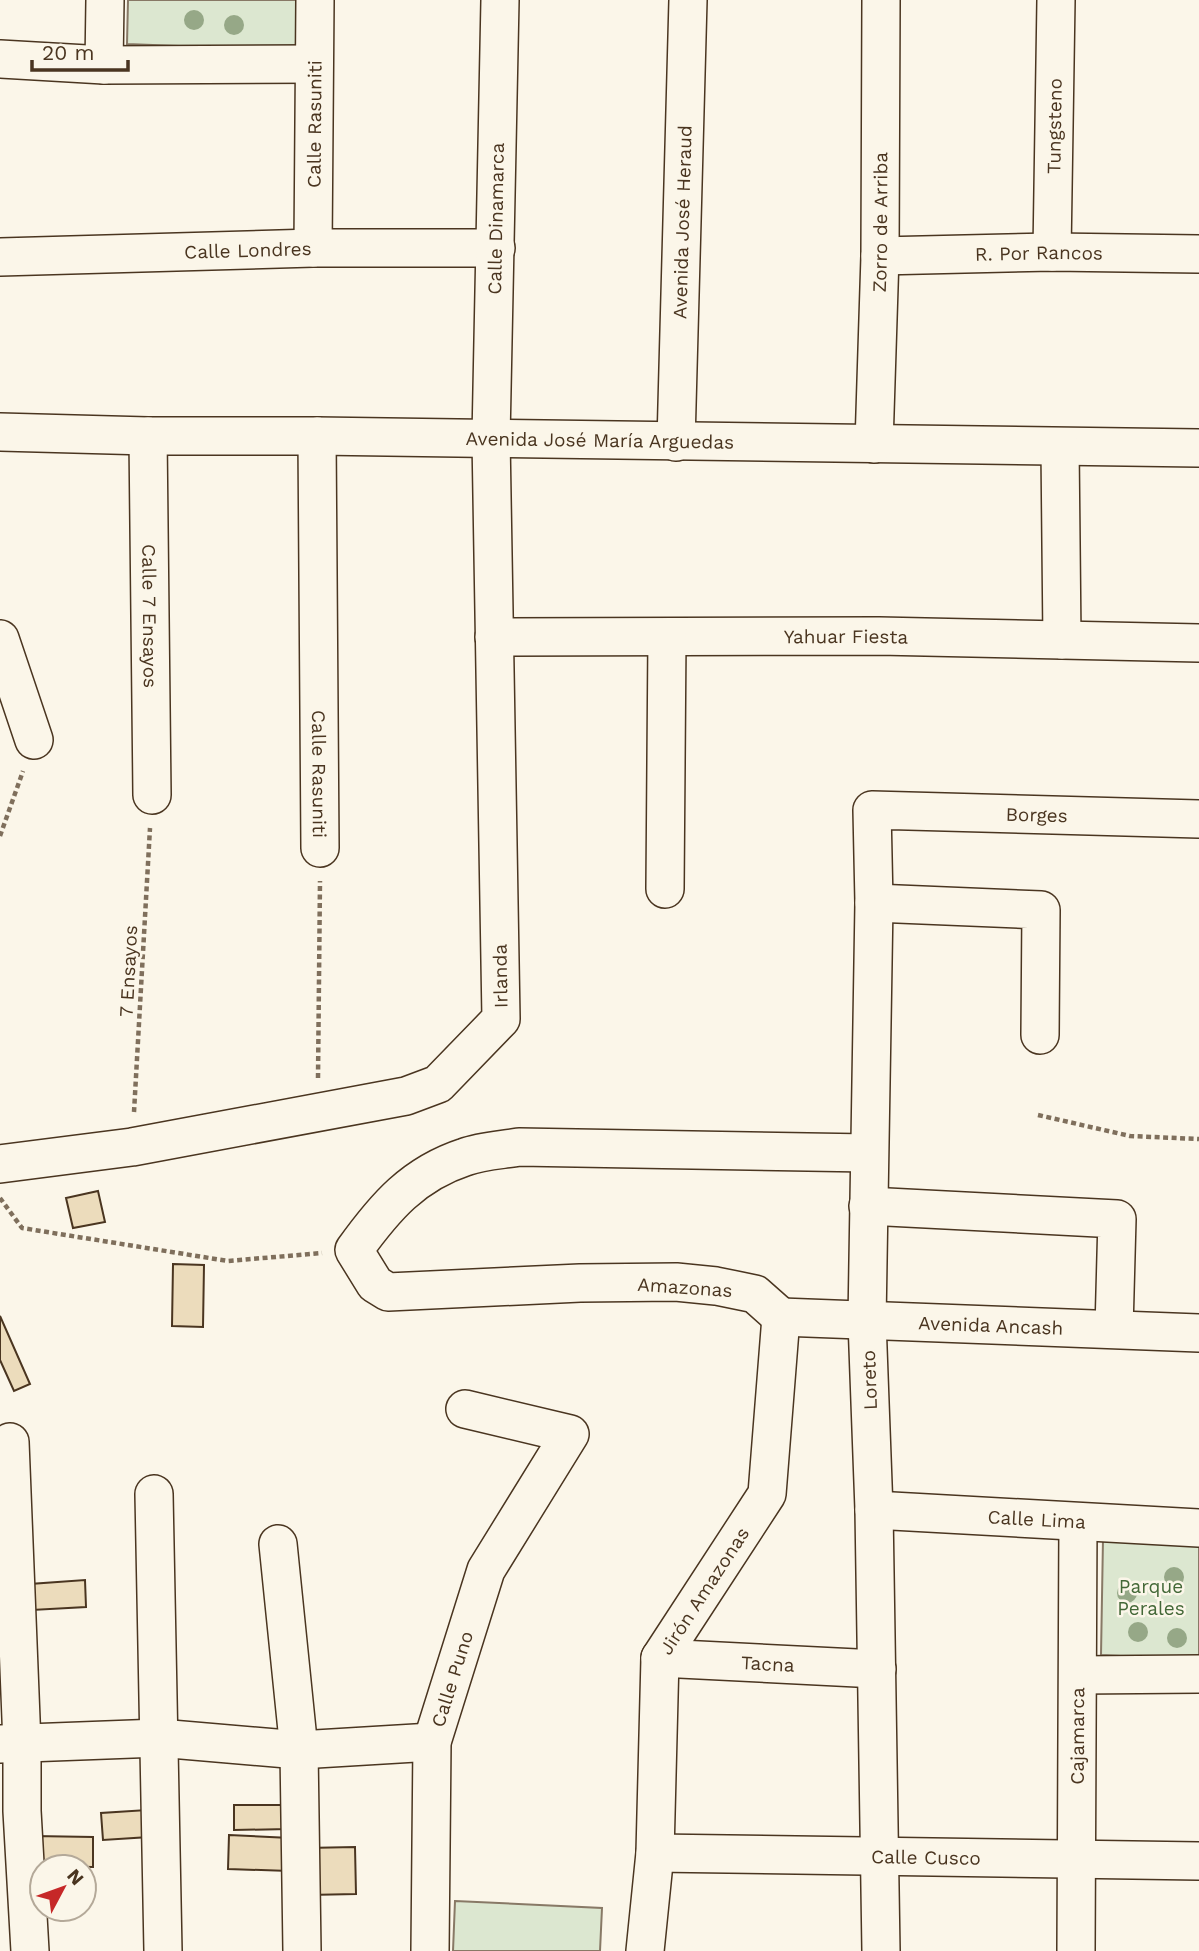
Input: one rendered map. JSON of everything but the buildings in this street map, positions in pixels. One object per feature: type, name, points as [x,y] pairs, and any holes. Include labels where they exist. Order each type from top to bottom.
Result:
[{"type":"street","points":[[104,65],[105,0]]},
{"type":"street","name":"Calle Rasuniti","points":[[313,248],[315,0]]},
{"type":"street","name":"Calle Dinamarca","points":[[491,439],[500,0]]},
{"type":"street","name":"Avenida José Heraud","points":[[676,442],[688,0]]},
{"type":"street","name":"Zorro de Arriba","points":[[874,444],[880,256],[881,0]]},
{"type":"street","name":"Tungsteno","points":[[1052,252],[1056,0]]},
{"type":"street","points":[[0,59],[104,65],[314,64]]},
{"type":"street","name":"Calle Londres","points":[[0,257],[313,248],[496,248]]},
{"type":"street","name":"R. Por Rancos","points":[[880,256],[1052,252],[1199,254]]},
{"type":"street","name":"Avenida José María Arguedas","points":[[0,432],[1199,448]]},
{"type":"street","name":"Calle 7 Ensayos","points":[[148,436],[152,795]]},
{"type":"street","name":"Calle Rasuniti","points":[[317,436],[320,848]]},
{"type":"street","name":"Irlanda","points":[[0,1164],[132,1147],[406,1096],[438,1084],[501,1019],[491,439]]},
{"type":"street","points":[[1060,447],[1062,640]]},
{"type":"street","name":"Yahuar Fiesta","points":[[494,637],[879,636],[1199,643]]},
{"type":"street","points":[[665,889],[667,637]]},
{"type":"street","points":[[0,639],[34,740]]},
{"type":"street","name":"Borges","points":[[872,810],[1199,819]]},
{"type":"street","name":"Loreto","points":[[872,810],[874,903],[867,1321],[874,1510],[881,1951]]},
{"type":"street","points":[[874,903],[1041,910],[1040,1035]]},
{"type":"street","points":[[354,1250],[379,1216],[423,1175],[467,1156],[519,1147],[869,1153]]},
{"type":"street","points":[[868,1206],[1117,1219],[1114,1329]]},
{"type":"street","name":"Amazonas","points":[[354,1250],[375,1284],[388,1292],[580,1283],[676,1282],[755,1294],[781,1317]]},
{"type":"street","name":"Avenida Ancash","points":[[781,1317],[1199,1333]]},
{"type":"street","name":"Jirón Amazonas","points":[[645,1951],[654,1853],[660,1658],[767,1494],[781,1317]]},
{"type":"street","name":"Calle Puno","points":[[430,1951],[432,1742],[486,1570],[570,1434],[465,1409]]},
{"type":"street","points":[[10,1442],[11,1812],[14,1895],[30,1951]]},
{"type":"street","points":[[154,1494],[163,1951]]},
{"type":"street","name":"Calle Lima","points":[[874,1510],[1199,1528]]},
{"type":"street","name":"Cajamarca","points":[[1076,1951],[1078,1522]]},
{"type":"street","points":[[278,1544],[299,1750],[302,1951]]},
{"type":"street","name":"Tacna","points":[[660,1658],[877,1668]]},
{"type":"street","points":[[1078,1675],[1199,1674]]},
{"type":"street","points":[[11,1744],[159,1738],[299,1750],[432,1742]]},
{"type":"street","name":"Calle Cusco","points":[[654,1853],[1199,1861]]},
{"type":"path","points":[[0,836],[34,740]]},
{"type":"path","name":"7 Ensayos","points":[[132,1147],[152,795]]},
{"type":"path","name":"Calle Rasuniti","points":[[318,1111],[320,848]]},
{"type":"path","points":[[1038,1115],[1130,1136],[1199,1139]]},
{"type":"path","points":[[0,1198],[22,1228],[174,1254],[228,1261],[354,1250]]},
{"type":"green space","points":[[128,0],[308,0],[308,51],[127,44]]},
{"type":"green space","name":"Parque Perales","points":[[1103,1539],[1199,1539],[1199,1660],[1101,1655]]},
{"type":"green space","points":[[455,1901],[602,1908],[600,1951],[453,1951]]}]
